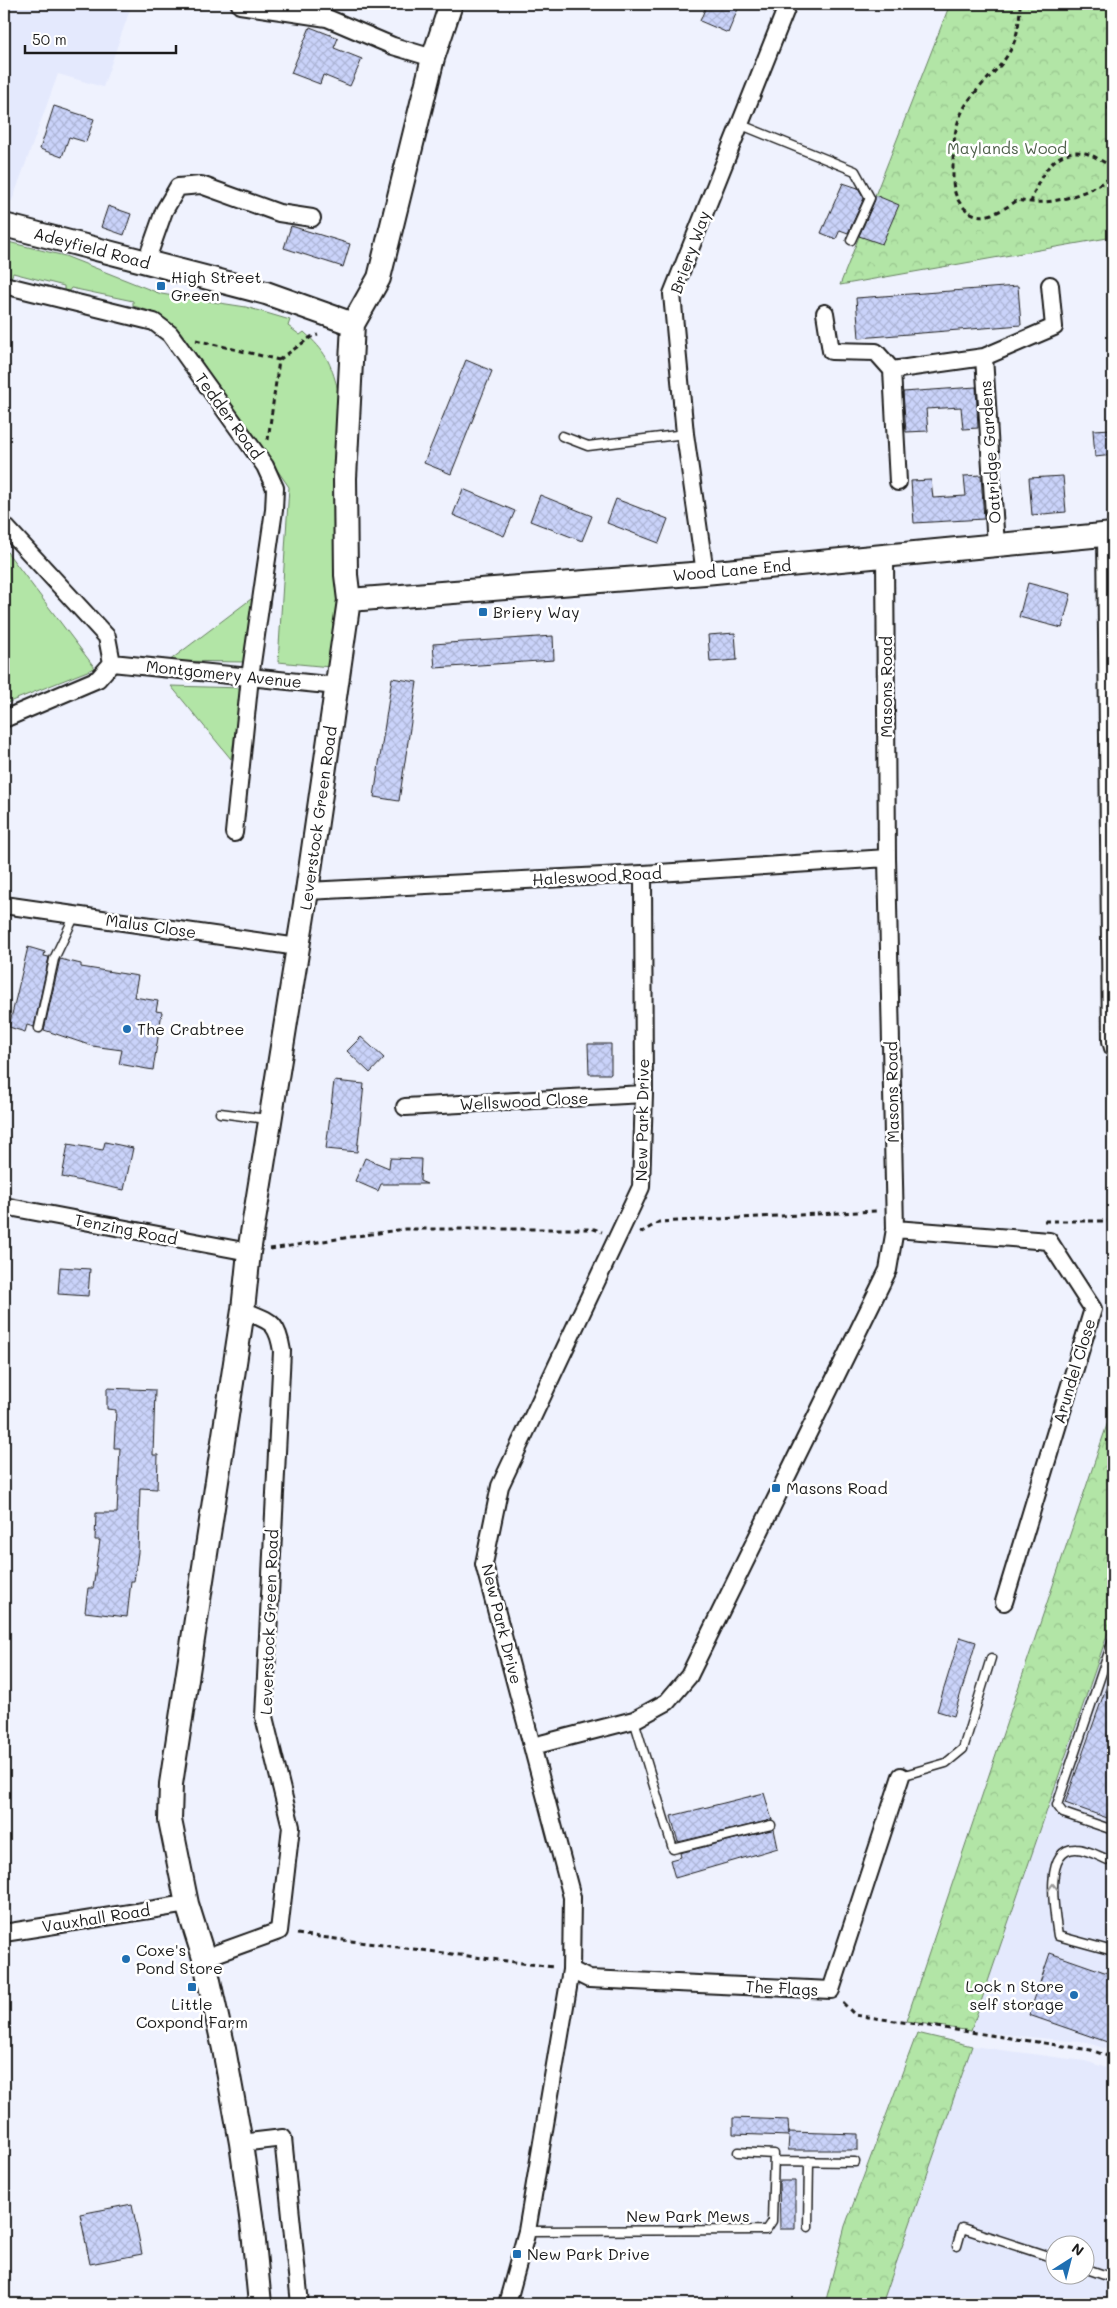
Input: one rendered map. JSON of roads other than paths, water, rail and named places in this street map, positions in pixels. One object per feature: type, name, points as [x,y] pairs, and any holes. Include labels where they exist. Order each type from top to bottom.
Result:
[{"type":"street","points":[[353,324],[379,278],[433,58],[451,4]]},
{"type":"street","name":"Briery Way","points":[[705,573],[685,434],[672,294],[788,4]]},
{"type":"street","points":[[240,5],[327,18],[393,46],[433,58]]},
{"type":"street","points":[[146,262],[164,211],[178,187],[201,185],[279,213],[312,218]]},
{"type":"street","name":"Adeyfield Road","points":[[4,225],[266,293],[353,324]]},
{"type":"street","name":"Oatridge Gardens","points":[[892,370],[984,358],[1054,327],[1050,284]]},
{"type":"street","name":"Tedder Road","points":[[4,285],[154,322],[170,334],[265,466],[275,488],[274,510],[250,677],[234,833]]},
{"type":"street","points":[[825,313],[831,351],[876,352],[892,370],[898,482]]},
{"type":"street","name":"Leverstock Green Road","points":[[260,2304],[253,2231],[241,2143],[224,2049],[204,1958],[187,1904],[170,1820],[171,1784],[243,1310],[249,1252],[272,1120],[350,600],[346,575],[345,478],[353,324]]},
{"type":"street","name":"Oatridge Gardens","points":[[984,358],[996,546]]},
{"type":"street","points":[[4,525],[107,637],[112,663],[98,679],[4,719]]},
{"type":"street","points":[[1110,534],[1111,1041],[1113,1048]]},
{"type":"street","name":"Wood Lane End","points":[[350,600],[705,573],[1110,534]]},
{"type":"street","name":"Masons Road","points":[[534,1746],[634,1720],[667,1702],[689,1676],[888,1270],[895,1230],[887,858],[885,555]]},
{"type":"street","name":"Montgomery Avenue","points":[[112,663],[337,686]]},
{"type":"street","name":"Haleswood Road","points":[[307,891],[643,874],[887,858]]},
{"type":"street","name":"New Park Drive","points":[[508,2304],[527,2231],[572,1970],[572,1897],[534,1746],[484,1564],[500,1486],[641,1187],[644,1094],[643,874]]},
{"type":"street","name":"Malus Close","points":[[4,905],[298,947]]},
{"type":"street","name":"Wellswood Close","points":[[405,1107],[644,1094]]},
{"type":"street","name":"Tenzing Road","points":[[4,1206],[249,1252]]},
{"type":"street","name":"Arundel Close","points":[[895,1230],[1049,1241],[1094,1310],[1004,1602]]},
{"type":"street","name":"Leverstock Green Road","points":[[204,1958],[279,1931],[291,1827],[264,1717],[282,1351],[279,1332],[270,1322],[243,1310]]},
{"type":"street","name":"The Flags","points":[[572,1970],[589,1979],[830,1990],[901,1776]]},
{"type":"street","name":"Vauxhall Road","points":[[4,1933],[187,1904]]},
{"type":"street","points":[[241,2143],[283,2138],[300,2304]]},
{"type":"lane","points":[[739,124],[855,171],[870,198],[851,240]]},
{"type":"lane","points":[[562,436],[588,446],[685,434]]},
{"type":"lane","points":[[39,1028],[54,959],[75,915]]},
{"type":"lane","points":[[220,1113],[272,1120]]},
{"type":"lane","points":[[1113,1640],[1057,1805],[1063,1813],[1113,1830]]},
{"type":"lane","points":[[901,1776],[946,1763],[962,1750],[992,1658]]},
{"type":"lane","points":[[634,1720],[673,1849],[771,1825]]},
{"type":"lane","points":[[1113,1862],[1078,1849],[1069,1850],[1062,1854],[1052,1878],[1058,1936],[1113,1951]]},
{"type":"lane","points":[[738,2152],[774,2154],[774,2161],[855,2162]]},
{"type":"lane","name":"New Park Mews","points":[[527,2231],[766,2230],[772,2221],[774,2161]]},
{"type":"lane","points":[[808,2227],[810,2161]]},
{"type":"lane","points":[[957,2246],[962,2228],[1044,2255]]},
{"type":"lane","points":[[1094,2271],[1113,2278]]},
{"type":"place","name":"High Street Green","points":[[161,286]]},
{"type":"place","name":"Briery Way","points":[[483,612]]},
{"type":"place","name":"The Crabtree","points":[[127,1029]]},
{"type":"place","name":"Masons Road","points":[[776,1488]]},
{"type":"place","name":"Coxe's Pond Store","points":[[126,1959]]},
{"type":"place","name":"Little Coxpond Farm","points":[[192,1987]]},
{"type":"place","name":"Lock n Store self storage","points":[[1074,1995]]},
{"type":"place","name":"New Park Drive","points":[[517,2254]]},
{"type":"park label","name":"Maylands Wood","points":[[1007,148]]}]
